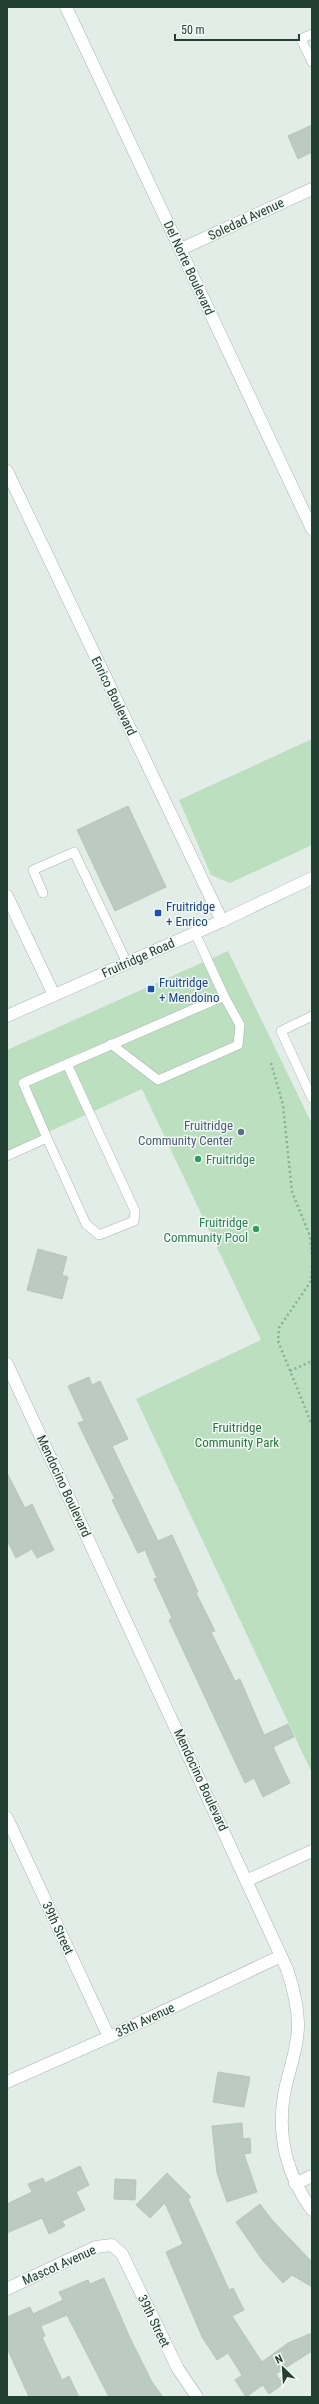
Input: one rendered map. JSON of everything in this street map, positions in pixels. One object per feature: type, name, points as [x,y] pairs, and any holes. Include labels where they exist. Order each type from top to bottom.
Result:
[{"type":"street","name":"Del Norte Boulevard","points":[[66,7],[312,529]]},
{"type":"street","name":"Soledad Avenue","points":[[181,249],[312,189]]},
{"type":"street","name":"Enrico Boulevard","points":[[7,471],[222,921]]},
{"type":"street","name":"Fruitridge Road","points":[[7,1016],[222,921],[312,878]]},
{"type":"street","points":[[7,896],[54,994]]},
{"type":"street","name":"Mendocino Boulevard","points":[[9,1371],[248,1880],[282,1956],[293,1988],[298,2026],[295,2054],[284,2094],[282,2119],[285,2156],[295,2184],[312,2210]]},
{"type":"street","name":"39th Street","points":[[7,1818],[109,2037]]},
{"type":"street","points":[[248,1880],[312,1851]]},
{"type":"street","name":"35th Avenue","points":[[7,2082],[109,2037],[282,1956]]},
{"type":"street","points":[[295,2184],[312,2176]]},
{"type":"street","name":"39th Street","points":[[112,2245],[122,2254],[178,2369],[197,2397]]},
{"type":"street","name":"Mascot Avenue","points":[[7,2289],[96,2247],[112,2245]]},
{"type":"lane","points":[[312,34],[301,39],[312,62]]},
{"type":"lane","points":[[43,892],[33,870],[74,852],[127,963]]},
{"type":"lane","points":[[111,1044],[158,1080],[238,1045],[240,1025],[224,996],[195,933]]},
{"type":"lane","points":[[67,1064],[135,1211],[134,1222],[99,1235],[86,1224],[23,1083],[224,996]]},
{"type":"lane","points":[[312,1016],[281,1031],[312,1098]]},
{"type":"lane","points":[[7,1156],[47,1138]]},
{"type":"path","points":[[271,1063],[283,1105],[292,1192],[310,1236],[312,1255]]},
{"type":"path","points":[[312,1266],[311,1281],[279,1328],[278,1341],[312,1425]]},
{"type":"path","points":[[290,1371],[312,1361]]},
{"type":"green space","points":[[312,739],[312,845],[230,883],[211,875],[179,800]]},
{"type":"green space","name":"Fruitridge Community Park","points":[[228,951],[312,1124],[312,1773],[136,1399],[261,1340],[142,1089],[7,1151],[7,1050]]},
{"type":"building","points":[[312,125],[312,152],[298,159],[288,136]]},
{"type":"building","points":[[128,806],[166,887],[115,911],[77,830]]},
{"type":"building","points":[[38,1249],[67,1257],[62,1275],[68,1277],[62,1299],[27,1290]]},
{"type":"building","points":[[89,1377],[92,1385],[100,1381],[128,1439],[112,1446],[158,1541],[172,1535],[198,1592],[196,1593],[215,1631],[211,1632],[235,1681],[240,1679],[264,1735],[288,1724],[294,1737],[273,1747],[290,1783],[263,1797],[254,1778],[245,1783],[169,1620],[172,1618],[154,1579],[157,1578],[145,1550],[138,1553],[112,1500],[115,1499],[78,1423],[84,1421],[68,1386]]},
{"type":"building","points":[[7,1473],[25,1508],[32,1504],[54,1550],[37,1558],[32,1549],[16,1558],[7,1540]]},
{"type":"building","points":[[218,2072],[250,2077],[244,2107],[213,2102]]},
{"type":"building","points":[[242,2123],[243,2139],[250,2138],[251,2153],[244,2154],[257,2192],[227,2202],[217,2173],[212,2126]]},
{"type":"building","points":[[80,2166],[89,2185],[76,2192],[85,2210],[62,2221],[65,2226],[49,2234],[42,2218],[7,2233],[7,2204],[32,2192],[28,2184],[43,2178],[45,2183]]},
{"type":"building","points":[[167,2173],[191,2197],[188,2199],[229,2290],[233,2288],[244,2310],[232,2316],[262,2362],[288,2343],[312,2333],[312,2351],[276,2374],[283,2384],[269,2394],[263,2385],[246,2397],[235,2380],[242,2375],[228,2353],[217,2360],[202,2337],[166,2252],[183,2244],[165,2203],[150,2218],[136,2205]]},
{"type":"building","points":[[115,2179],[136,2180],[135,2200],[114,2199]]},
{"type":"building","points":[[260,2204],[272,2220],[312,2262],[312,2287],[292,2275],[283,2283],[263,2261],[236,2222]]},
{"type":"building","points":[[104,2278],[130,2338],[152,2382],[163,2397],[109,2397],[67,2315],[41,2326],[45,2336],[42,2337],[62,2380],[69,2376],[79,2397],[29,2397],[7,2348],[7,2317],[30,2307],[33,2314],[63,2300],[59,2292],[88,2280],[90,2284]]},
{"type":"place","name":"Fruitridge + Enrico","points":[[158,913]]},
{"type":"place","name":"Fruitridge + Mendoino","points":[[151,989]]},
{"type":"place","name":"Fruitridge Community Center","points":[[241,1132]]},
{"type":"place","name":"Fruitridge","points":[[198,1159]]},
{"type":"place","name":"Fruitridge Community Pool","points":[[256,1229]]}]
